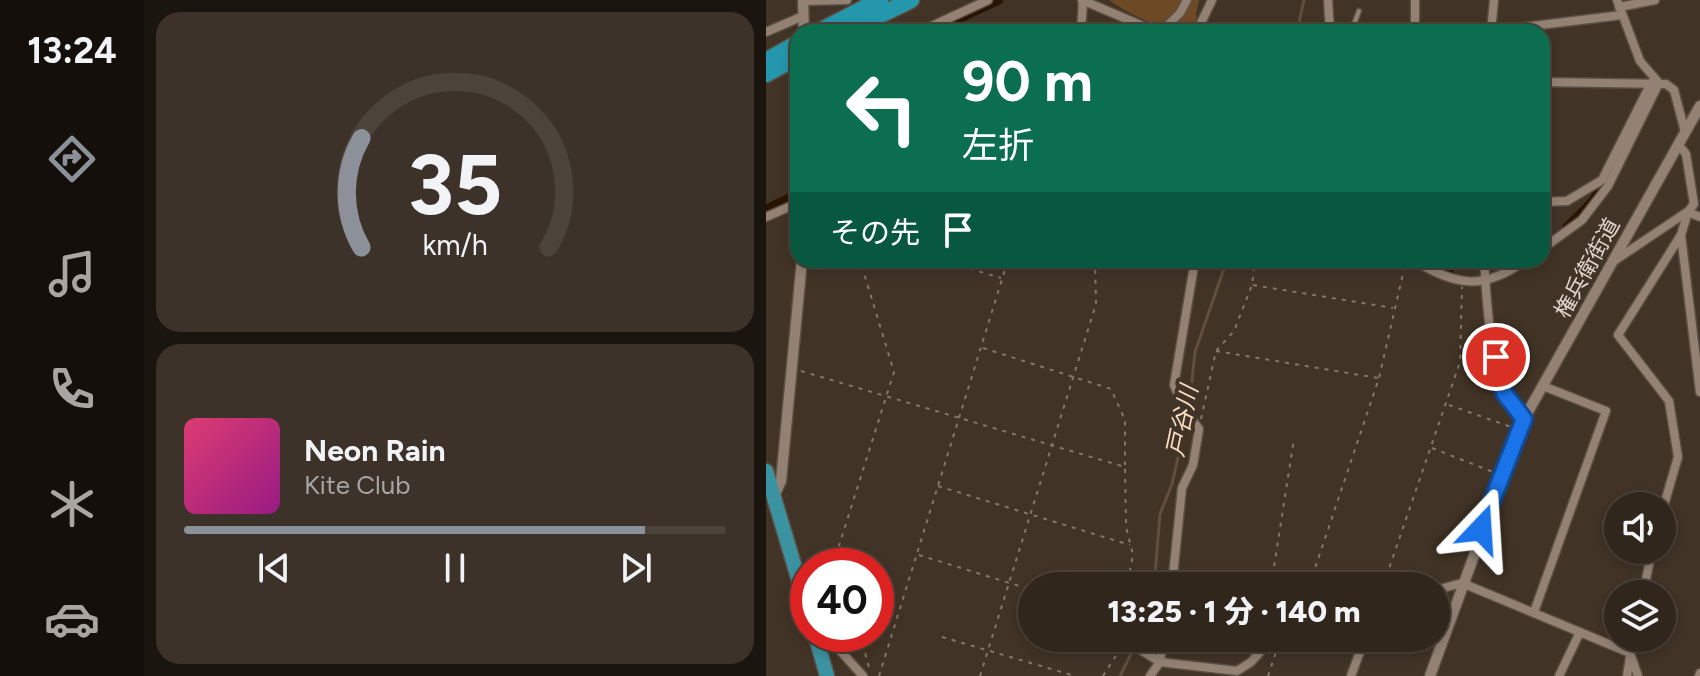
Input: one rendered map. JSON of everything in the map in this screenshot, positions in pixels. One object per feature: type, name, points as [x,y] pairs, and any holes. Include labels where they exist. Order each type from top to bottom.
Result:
[{"type":"highway","points":[[813,24],[880,0]]},
{"type":"highway","points":[[862,24],[911,0]]},
{"type":"highway","points":[[766,61],[790,48]]},
{"type":"highway","points":[[766,74],[790,61]]},
{"type":"highway","points":[[766,471],[790,550]]},
{"type":"highway","points":[[820,652],[827,676]]},
{"type":"street","points":[[807,24],[803,0],[847,0]]},
{"type":"street","points":[[936,24],[988,0]]},
{"type":"street","points":[[1081,24],[1082,0],[1140,24]]},
{"type":"street","points":[[1168,24],[1180,13],[1187,0]]},
{"type":"street","points":[[1200,24],[1212,0]]},
{"type":"street","points":[[1328,0],[1330,24]]},
{"type":"street","points":[[1415,0],[1415,24]]},
{"type":"street","points":[[1492,24],[1494,0]]},
{"type":"street","points":[[1534,24],[1655,0]]},
{"type":"street","points":[[1619,8],[1640,61],[1655,83]]},
{"type":"street","points":[[766,32],[790,28]]},
{"type":"street","points":[[1550,82],[1655,83],[1674,90],[1685,132]]},
{"type":"street","points":[[1550,202],[1567,201],[1602,180],[1655,83]]},
{"type":"street","points":[[1550,243],[1582,220],[1608,186],[1655,83]]},
{"type":"street","name":"権兵衛街道","points":[[1430,676],[1524,419],[1700,106]]},
{"type":"street","points":[[1614,261],[1688,212],[1694,204],[1696,191],[1686,154],[1678,144]]},
{"type":"street","points":[[766,217],[790,206]]},
{"type":"street","points":[[1688,212],[1700,217]]},
{"type":"street","points":[[1668,492],[1678,457],[1669,401],[1618,335],[1681,235],[1688,212]]},
{"type":"street","points":[[1681,235],[1700,392]]},
{"type":"street","points":[[774,496],[781,481],[801,268]]},
{"type":"street","points":[[1173,572],[1182,488],[1193,465],[1199,429],[1187,413],[1174,385],[1194,268]]},
{"type":"street","points":[[1425,268],[1462,282],[1504,276],[1515,268]]},
{"type":"street","points":[[1484,268],[1504,393],[1524,419]]},
{"type":"street","points":[[1534,612],[1606,411],[1543,386]]},
{"type":"street","points":[[1450,586],[1462,583],[1630,653],[1638,676]]},
{"type":"street","points":[[1559,676],[1580,632]]},
{"type":"street","points":[[841,652],[863,676]]},
{"type":"street","points":[[1143,652],[1160,662],[1237,671],[1260,652]]},
{"type":"street","points":[[1150,676],[1160,662],[1161,652]]},
{"type":"street","points":[[1351,676],[1360,652]]},
{"type":"street","points":[[1627,676],[1630,653]]},
{"type":"lane","points":[[1354,24],[1359,11]]},
{"type":"path","points":[[838,548],[894,372],[862,268]]},
{"type":"path","points":[[968,268],[1002,278]]},
{"type":"path","points":[[879,676],[1005,268]]},
{"type":"path","points":[[980,676],[1096,304],[1095,268]]},
{"type":"path","points":[[1199,429],[1216,351],[1234,331],[1252,285],[1254,268]]},
{"type":"path","points":[[1314,572],[1379,378],[1394,308],[1407,268]]},
{"type":"path","points":[[1388,572],[1448,405],[1460,362],[1462,282]]},
{"type":"path","points":[[1252,285],[1394,308]]},
{"type":"path","points":[[981,348],[1111,389],[1125,420],[1126,527],[1133,555],[1130,572]]},
{"type":"path","points":[[1216,351],[1379,378]]},
{"type":"path","points":[[791,368],[1125,467]]},
{"type":"path","points":[[1448,405],[1519,430]]},
{"type":"path","points":[[1273,572],[1294,439]]},
{"type":"path","points":[[1430,448],[1501,475]]},
{"type":"path","points":[[938,486],[1131,546]]},
{"type":"path","points":[[917,554],[1018,586]]},
{"type":"path","points":[[942,637],[1075,676]]},
{"type":"path","points":[[865,652],[871,676]]},
{"type":"path","points":[[1103,676],[1121,652]]},
{"type":"path","points":[[1268,676],[1276,652]]},
{"type":"shaded area","points":[[1109,0],[1199,0],[1196,14],[1198,24],[1155,24]]},
{"type":"waterway","points":[[948,24],[999,0]]},
{"type":"waterway","name":"戸谷川","points":[[1299,24],[1304,0]]},
{"type":"waterway","points":[[1567,227],[1592,202],[1610,173]]},
{"type":"waterway","points":[[766,209],[790,198]]},
{"type":"waterway","name":"戸谷川","points":[[1155,572],[1160,514],[1172,484],[1189,408],[1195,352],[1224,268]]},
{"type":"waterway","points":[[1439,268],[1449,273]]},
{"type":"waterway","name":"戸谷川","points":[[1120,676],[1132,652]]},
{"type":"route","points":[[1481,529],[1524,419],[1504,393],[1496,357]]}]
